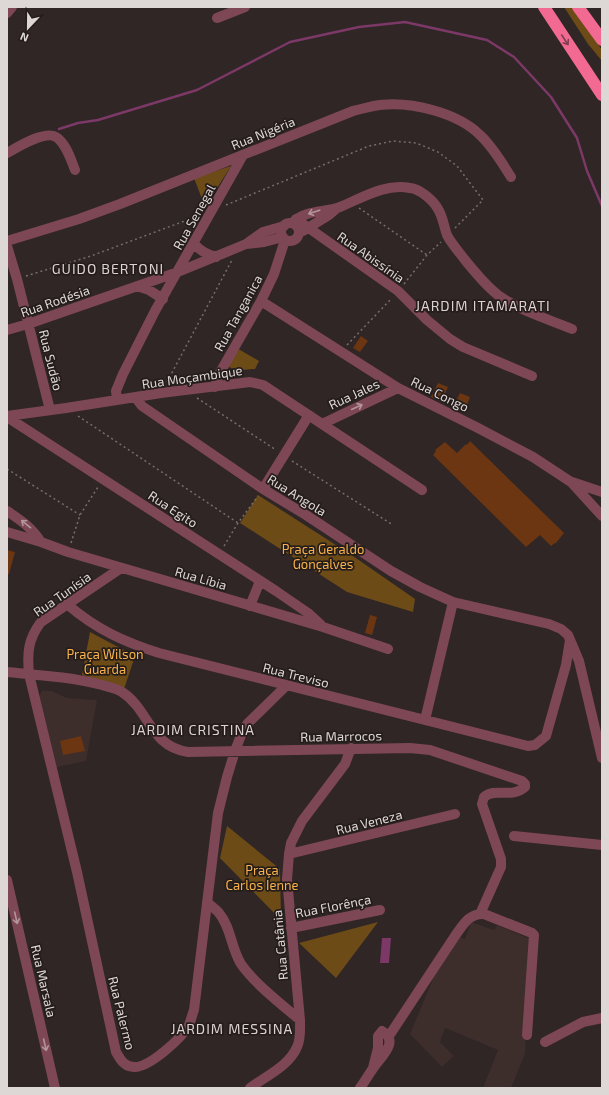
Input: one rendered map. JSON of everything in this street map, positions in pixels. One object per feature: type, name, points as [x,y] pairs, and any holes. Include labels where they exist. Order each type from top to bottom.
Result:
[{"type":"highway","points":[[544,7],[602,95]]},
{"type":"highway","points":[[578,7],[602,40]]},
{"type":"street","points":[[7,13],[12,7]]},
{"type":"street","points":[[217,18],[245,7]]},
{"type":"street","name":"Rua Nigéria","points":[[7,241],[79,219],[353,111],[380,105],[410,105],[440,113],[461,121],[479,133],[488,143],[511,177]]},
{"type":"street","points":[[7,153],[41,136],[50,135],[56,137],[63,145],[75,170]]},
{"type":"street","name":"Rua Senegal","points":[[117,400],[116,391],[123,374],[243,155]]},
{"type":"street","points":[[337,208],[382,189],[396,187],[410,188],[424,195],[438,209],[448,236],[464,259],[480,278],[498,294],[513,304],[572,329]]},
{"type":"street","name":"Rua Rodésia","points":[[243,246],[263,232],[291,222],[315,211],[337,208]]},
{"type":"street","name":"Rua Rodésia","points":[[7,330],[178,272],[243,246],[294,236],[329,216],[337,208]]},
{"type":"street","name":"Rua Abissínia","points":[[291,222],[294,236],[398,291],[427,320],[450,339],[463,347],[532,376]]},
{"type":"street","name":"Rua Tanganica","points":[[215,386],[218,376],[261,301],[294,236],[281,231],[291,222]]},
{"type":"street","points":[[194,244],[206,254],[216,257]]},
{"type":"street","name":"Rua Sudão","points":[[7,246],[17,279],[50,410]]},
{"type":"street","points":[[137,286],[149,290],[163,299]]},
{"type":"street","name":"Rua Congo","points":[[261,301],[398,388],[533,457],[571,482],[602,516]]},
{"type":"street","name":"Rua Moçambique","points":[[7,416],[136,398],[161,393],[250,382],[262,385],[422,490]]},
{"type":"street","name":"Rua Jales","points":[[322,424],[398,388]]},
{"type":"street","name":"Rua Angola","points":[[136,398],[142,406],[263,489],[420,588],[453,602],[549,624],[568,635],[570,640]]},
{"type":"street","points":[[263,489],[309,415]]},
{"type":"street","name":"Rua Egito","points":[[7,416],[308,613],[323,627]]},
{"type":"street","points":[[571,482],[602,492]]},
{"type":"street","points":[[7,512],[23,521],[33,530],[41,542]]},
{"type":"street","points":[[7,516],[10,521],[9,532]]},
{"type":"street","name":"Rua Líbia","points":[[9,532],[68,552],[323,627],[388,649]]},
{"type":"street","name":"Rua Tunísia","points":[[29,674],[29,645],[34,632],[41,622],[122,568]]},
{"type":"street","points":[[250,606],[260,581]]},
{"type":"street","points":[[425,720],[453,602]]},
{"type":"street","name":"Rua Treviso","points":[[68,605],[103,631],[133,645],[159,653],[528,746],[535,745],[546,736],[566,665],[570,640]]},
{"type":"street","points":[[570,640],[579,661],[602,758]]},
{"type":"street","name":"Rua Marrocos","points":[[7,672],[90,682],[122,692],[143,714],[157,735],[165,743],[177,750],[188,752],[410,748],[430,750],[522,781],[525,784],[525,787],[518,793],[488,793],[484,797],[482,804],[501,859],[501,867],[480,914]]},
{"type":"street","name":"Rua Palermo","points":[[29,674],[76,872],[116,1052],[120,1060],[128,1066],[134,1068],[148,1062],[169,1047],[189,1026],[194,1010],[218,813],[227,777],[243,730],[248,723],[286,686]]},
{"type":"street","name":"Rua Catânia","points":[[250,1088],[285,1063],[299,1042],[300,1020],[287,879],[289,854],[291,843],[302,821],[345,764],[351,748]]},
{"type":"street","name":"Rua Veneza","points":[[289,854],[455,814]]},
{"type":"street","points":[[514,836],[602,845]]},
{"type":"street","name":"Rua Marsala","points":[[7,880],[55,1088]]},
{"type":"street","points":[[207,902],[219,912],[226,924],[236,954],[242,965],[281,1005],[300,1020]]},
{"type":"street","name":"Rua Florênça","points":[[291,928],[380,910]]},
{"type":"street","points":[[360,1088],[373,1068],[380,1034],[382,1031],[389,1036],[455,936],[467,920],[472,916],[484,914],[534,935],[527,1035]]},
{"type":"street","points":[[545,1042],[583,1022],[602,1018]]},
{"type":"path","points":[[17,279],[90,256],[214,210],[369,146],[392,141],[416,143],[438,152],[457,166],[483,200],[427,255],[398,291],[340,352]]},
{"type":"path","points":[[351,203],[427,255]]},
{"type":"path","points":[[161,393],[243,246]]},
{"type":"path","points":[[66,408],[238,523]]},
{"type":"path","points":[[7,469],[80,515]]},
{"type":"path","points":[[68,552],[80,515],[103,479]]},
{"type":"path","points":[[218,554],[238,523],[263,489]]},
{"type":"shaded area","points":[[42,691],[52,691],[67,698],[97,700],[86,761],[53,768],[38,698]]},
{"type":"shaded area","points":[[471,922],[494,930],[497,925],[530,939],[525,1054],[511,1088],[483,1088],[498,1050],[445,1028],[440,1042],[454,1056],[442,1067],[410,1034],[439,964],[457,936],[465,939]]},
{"type":"shaded area","points":[[382,938],[391,938],[389,963],[380,963]]},
{"type":"green space","points":[[564,7],[573,7],[602,50],[602,61],[588,44]]},
{"type":"green space","points":[[231,166],[205,207],[194,178]]},
{"type":"green space","points":[[235,347],[259,361],[255,369],[237,370],[228,366]]},
{"type":"green space","name":"Praça Geraldo Gonçalves","points":[[258,495],[353,556],[415,599],[413,612],[347,592],[240,523]]},
{"type":"green space","name":"Praça Wilson Guarda","points":[[90,632],[135,656],[124,689],[82,675]]},
{"type":"green space","name":"Praça Carlos Ienne","points":[[227,826],[280,869],[281,920],[220,858]]},
{"type":"green space","points":[[378,922],[336,978],[299,943]]},
{"type":"building","points":[[361,336],[368,341],[360,352],[353,348]]},
{"type":"building","points":[[438,383],[448,387],[441,402],[431,397]]},
{"type":"building","points":[[460,393],[470,397],[465,410],[454,405]]},
{"type":"building","points":[[470,441],[564,533],[556,543],[551,546],[540,535],[526,547],[433,455],[436,451],[435,450],[445,442],[457,453]]},
{"type":"building","points":[[7,550],[15,552],[9,574],[7,574]]},
{"type":"building","points":[[370,615],[377,617],[372,635],[365,633]]},
{"type":"building","points":[[81,736],[85,751],[63,755],[60,741]]},
{"type":"waterway","points":[[59,129],[78,123],[98,120],[197,90],[290,42],[359,27],[405,22],[487,40],[514,57],[551,97],[577,138],[587,171],[602,206]]},
{"type":"district","name":"GUIDO BERTONI","points":[[108,269]]},
{"type":"district","name":"JARDIM ITAMARATI","points":[[483,306]]},
{"type":"district","name":"JARDIM CRISTINA","points":[[193,730]]},
{"type":"district","name":"JARDIM MESSINA","points":[[232,1029]]}]
